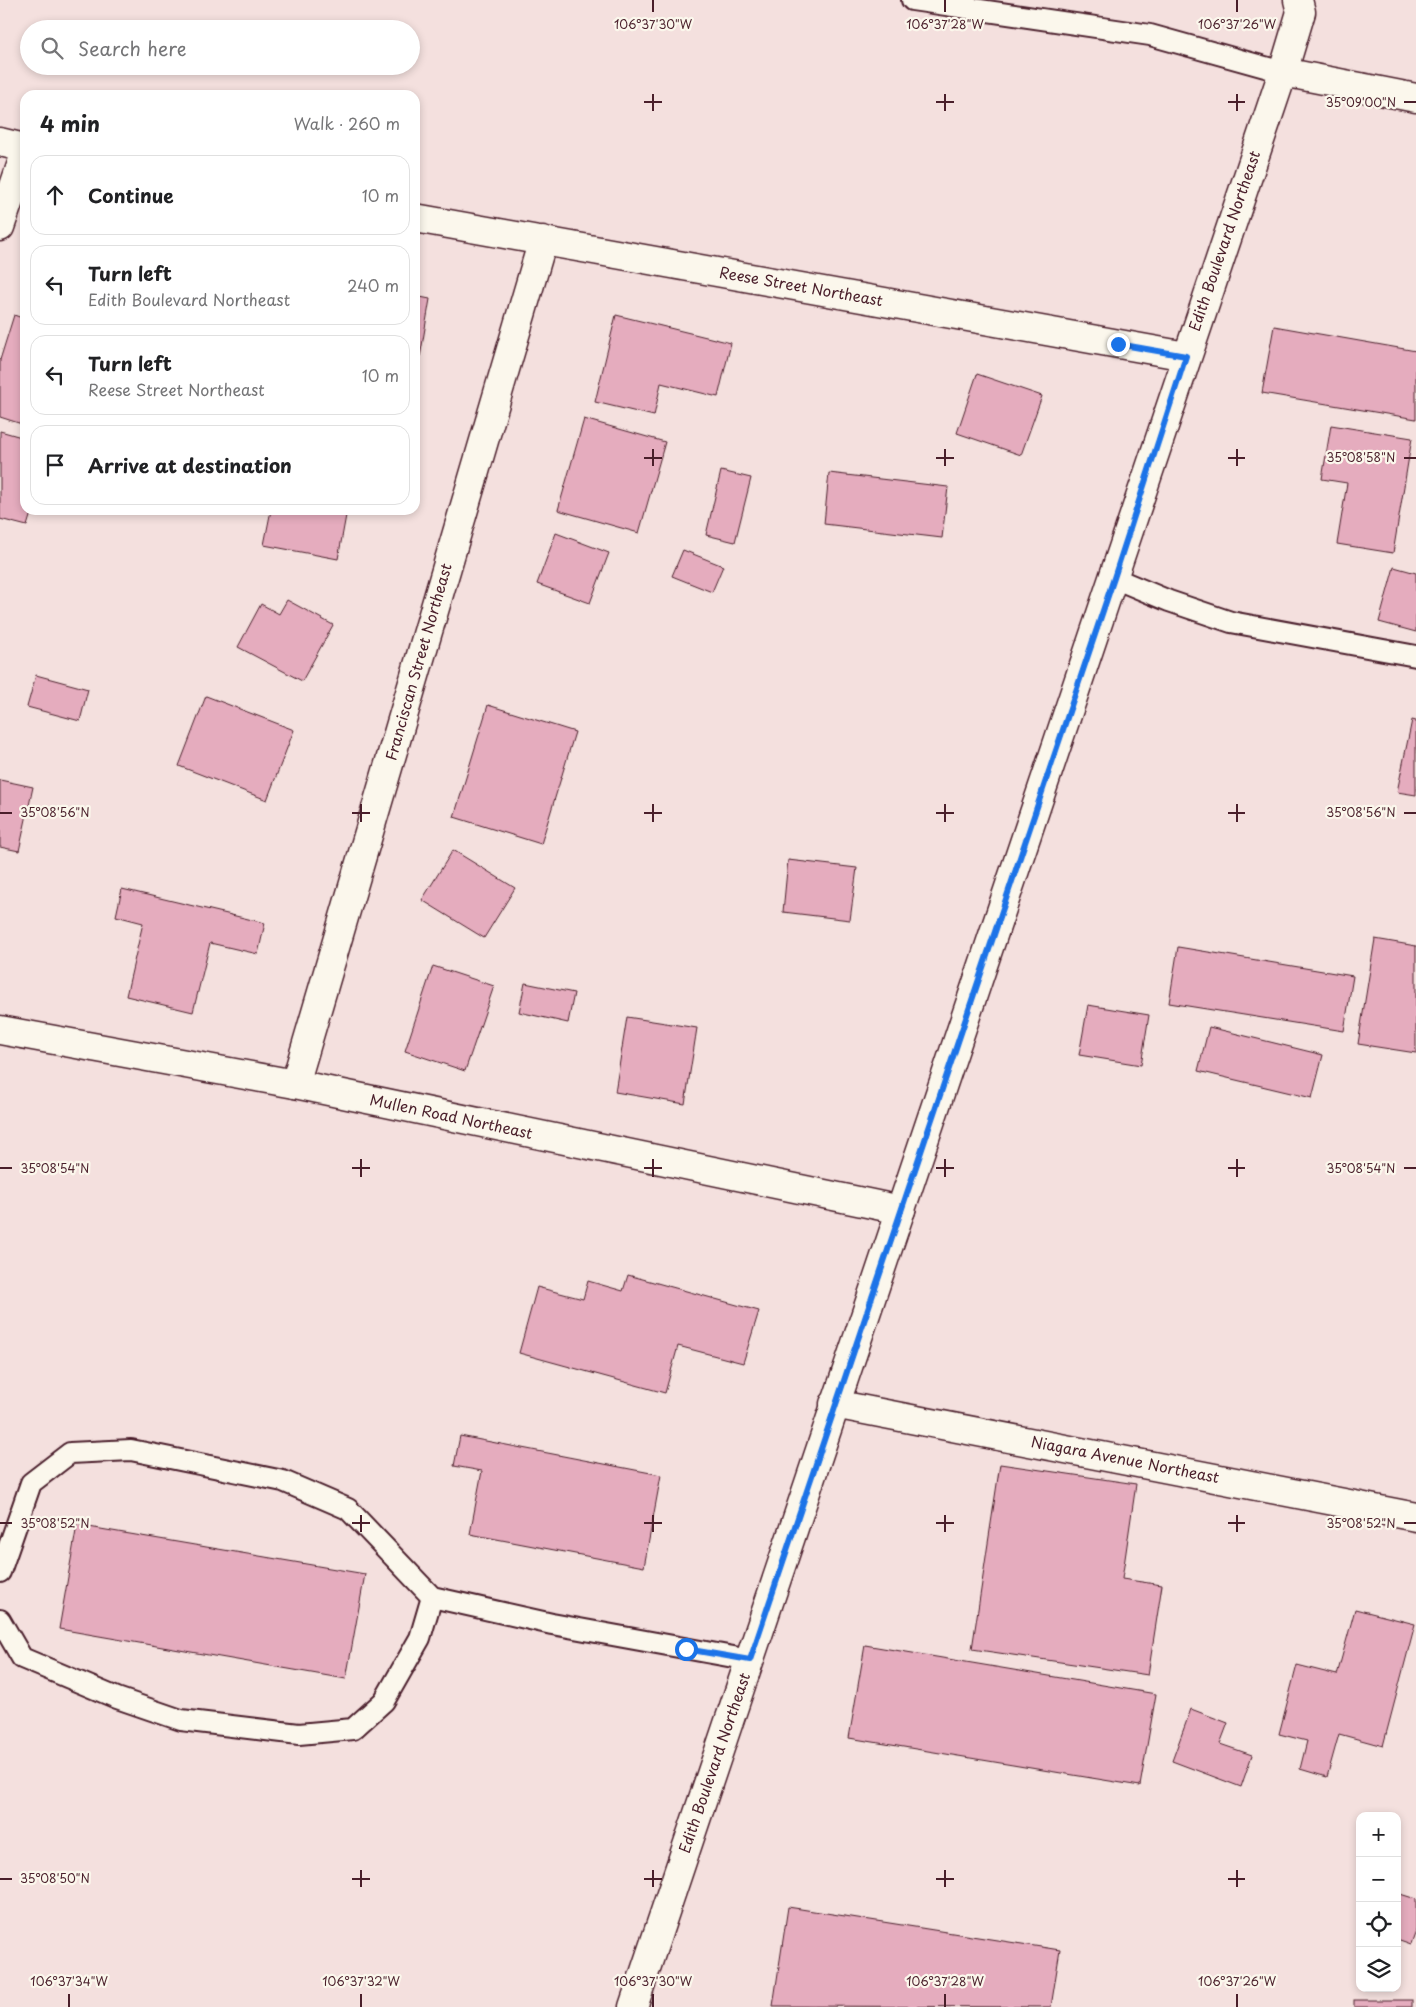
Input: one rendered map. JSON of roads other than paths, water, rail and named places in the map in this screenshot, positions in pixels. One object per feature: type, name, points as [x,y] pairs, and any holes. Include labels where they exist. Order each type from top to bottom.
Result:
[{"type":"street","name":"Edith Boulevard Northeast","points":[[634,2007],[834,1404],[1114,578],[1304,4]]},
{"type":"street","points":[[1283,72],[1416,98]]},
{"type":"street","points":[[0,142],[20,147]]},
{"type":"street","points":[[0,227],[20,169]]},
{"type":"street","name":"Reese Street Northeast","points":[[420,219],[1186,356]]},
{"type":"street","name":"Franciscan Street Northeast","points":[[295,1084],[543,240]]},
{"type":"street","name":"Mullen Road Northeast","points":[[0,1030],[295,1084],[901,1210]]},
{"type":"street","name":"Niagara Avenue Northeast","points":[[834,1404],[1416,1517]]},
{"type":"lane","points":[[912,0],[1016,8],[1150,35],[1283,72]]},
{"type":"lane","points":[[1114,578],[1169,601],[1231,622],[1416,656]]},
{"type":"lane","points":[[0,1572],[31,1483],[70,1453],[131,1450],[283,1481],[348,1509],[432,1598],[552,1624],[750,1660]]},
{"type":"lane","points":[[0,1620],[22,1658],[117,1698],[181,1720],[299,1734],[352,1729],[384,1701],[420,1638],[432,1598]]}]
